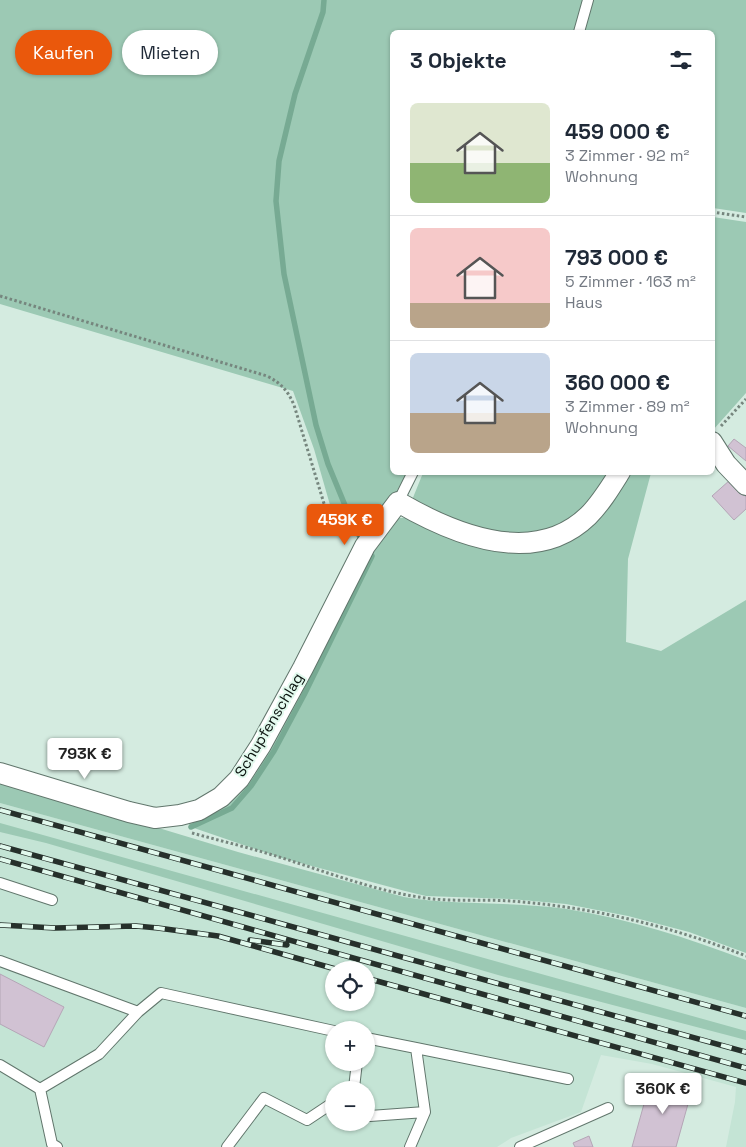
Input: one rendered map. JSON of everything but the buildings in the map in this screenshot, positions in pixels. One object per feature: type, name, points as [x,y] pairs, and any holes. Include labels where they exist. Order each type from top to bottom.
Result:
[{"type":"street","points":[[716,435],[726,464],[746,485]]},
{"type":"street","points":[[398,502],[421,515],[490,540],[514,544],[536,542],[556,536],[587,517],[600,502],[618,475]]},
{"type":"street","name":"Schupfenschlag","points":[[0,773],[155,818],[166,818],[200,810],[221,796],[239,779],[261,745],[303,668],[365,546],[398,502]]},
{"type":"lane","points":[[580,30],[588,0]]},
{"type":"lane","name":"Schupfenschlag","points":[[398,502],[412,475]]},
{"type":"lane","points":[[0,883],[52,900]]},
{"type":"lane","points":[[0,961],[138,1012]]},
{"type":"lane","points":[[40,1089],[99,1054],[138,1012],[161,993],[325,1029]]},
{"type":"lane","points":[[375,1040],[568,1079]]},
{"type":"lane","points":[[410,1147],[425,1112],[416,1048]]},
{"type":"lane","points":[[0,1065],[40,1089],[52,1144],[57,1147]]},
{"type":"lane","points":[[227,1147],[264,1098],[307,1120],[325,1108]]},
{"type":"lane","points":[[520,1147],[608,1108]]},
{"type":"lane","points":[[375,1116],[425,1112]]},
{"type":"path","points":[[715,213],[746,218]]},
{"type":"path","points":[[0,296],[267,376],[277,381],[288,393],[294,405],[329,520],[337,532],[365,546]]},
{"type":"path","points":[[716,435],[746,399]]},
{"type":"path","points":[[166,818],[189,832],[278,856],[343,878],[405,894],[426,898],[511,901],[566,907],[689,935],[746,956]]},
{"type":"shaded area","points":[[0,0],[746,0],[746,213],[715,208],[715,30],[390,30],[390,475],[406,475],[391,501],[379,516],[336,526],[314,449],[293,391],[0,304]]},
{"type":"shaded area","points":[[715,217],[746,222],[746,393],[715,428]]},
{"type":"shaded area","points":[[422,475],[614,475],[608,484],[554,533],[494,538],[412,500]]},
{"type":"shaded area","points":[[622,475],[650,475],[628,559],[626,642],[661,651],[746,600],[746,953],[689,932],[628,916],[566,904],[511,899],[426,896],[282,858],[191,827],[187,822],[225,801],[368,555],[398,518],[407,518],[467,537],[557,540]]},
{"type":"shaded area","points":[[0,780],[238,852],[404,897],[444,902],[526,905],[567,909],[613,918],[658,930],[746,960],[746,1008],[0,803]]},
{"type":"shaded area","points":[[0,803],[746,1008],[746,1147],[726,1147],[736,1087],[652,1064],[601,1055],[581,1112],[511,1138],[497,1147],[0,1147]]},
{"type":"shaded area","points":[[0,823],[746,1031],[746,1040],[498,975],[46,843],[0,832]]},
{"type":"waterway","points":[[324,0],[323,12],[295,94],[279,161],[276,201],[284,274],[316,425],[328,464],[363,543]]},
{"type":"waterway","points":[[191,827],[232,808],[251,786],[274,751],[304,695],[372,556],[368,551]]},
{"type":"railway","points":[[0,810],[746,1016]]},
{"type":"railway","points":[[0,846],[746,1052]]},
{"type":"railway","points":[[0,859],[746,1068]]},
{"type":"railway","points":[[0,925],[55,928],[136,926],[158,928],[218,936],[325,966]]},
{"type":"railway","points":[[250,940],[287,945]]},
{"type":"railway","points":[[375,980],[746,1083]]}]
